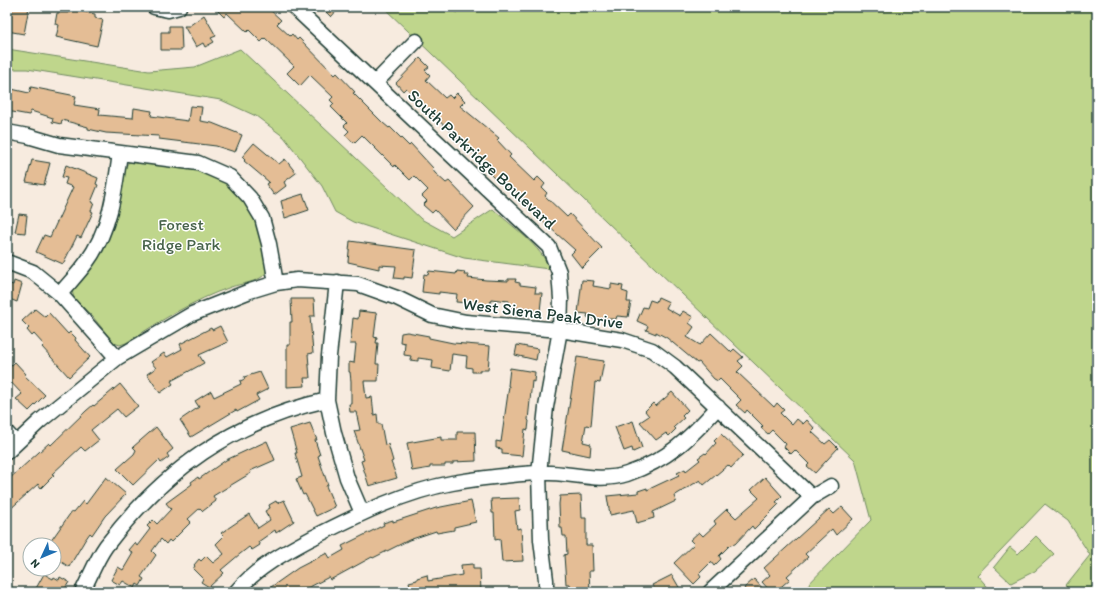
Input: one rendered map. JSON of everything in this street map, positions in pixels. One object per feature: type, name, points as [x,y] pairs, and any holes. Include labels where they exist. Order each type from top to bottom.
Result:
[{"type":"street","points":[[154,7],[168,10],[179,7]]},
{"type":"street","name":"South Parkridge Boulevard","points":[[294,7],[549,247],[559,272],[561,299],[560,330],[546,407],[539,473],[541,540],[546,592]]},
{"type":"street","points":[[375,83],[416,41]]},
{"type":"street","points":[[7,132],[28,136],[59,145],[198,163],[230,177],[250,198],[262,218],[269,244],[276,283]]},
{"type":"street","points":[[60,294],[87,262],[106,227],[115,195],[120,153]]},
{"type":"street","points":[[7,262],[33,272],[60,294],[117,358]]},
{"type":"street","name":"West Siena Peak Drive","points":[[10,443],[117,358],[192,314],[276,283],[296,280],[337,282],[358,284],[397,298],[432,315],[466,322],[560,330],[622,340],[652,350],[675,367],[812,497]]},
{"type":"street","points":[[337,282],[329,356],[327,400],[334,433],[347,478],[362,512]]},
{"type":"street","points":[[82,592],[106,548],[139,508],[175,472],[207,448],[256,423],[300,406],[327,400]]},
{"type":"street","points":[[236,592],[244,582],[280,555],[362,512],[406,496],[451,483],[539,473],[591,478],[624,474],[651,465],[676,450],[718,407]]},
{"type":"street","points":[[710,592],[812,497],[831,486]]},
{"type":"green space","points":[[383,7],[448,7],[457,13],[450,7],[1097,7],[1097,592],[1072,592],[1066,585],[1090,555],[1068,521],[1045,504],[977,575],[992,592],[801,592],[871,520],[855,460]]},
{"type":"green space","points":[[7,49],[149,71],[195,67],[240,49],[421,219],[452,236],[493,209],[533,245],[546,261],[549,269],[464,258],[353,222],[335,212],[322,186],[284,137],[256,116],[221,100],[27,69],[7,69]]},
{"type":"green space","name":"Forest Ridge Park","points":[[130,161],[190,167],[213,173],[242,195],[257,224],[267,269],[262,277],[203,298],[164,319],[126,343],[120,345],[114,343],[93,317],[74,298],[72,291],[116,216],[124,168]]},
{"type":"green space","points":[[1036,536],[1054,554],[1035,571],[1011,583],[994,567],[1010,547],[1018,554]]},
{"type":"building","points":[[7,7],[29,7],[24,34],[7,31]]},
{"type":"building","points":[[214,7],[267,7],[281,20],[277,24],[290,36],[292,34],[297,40],[299,38],[335,75],[337,73],[355,92],[353,93],[383,123],[389,128],[390,127],[409,146],[411,144],[433,168],[432,169],[435,173],[446,183],[449,181],[474,207],[453,229],[435,210],[432,213],[423,205],[427,201],[422,196],[428,190],[414,176],[410,180],[395,165],[394,167],[362,135],[354,143],[345,135],[349,131],[344,126],[347,123],[331,107],[334,104],[330,100],[333,97],[310,75],[300,86],[287,73],[294,66],[265,38],[261,42],[249,30],[247,32],[227,13],[224,17]]},
{"type":"building","points":[[321,7],[340,7],[331,17]]},
{"type":"building","points":[[70,9],[95,14],[95,18],[103,20],[97,46],[56,37],[59,25],[55,24],[57,13],[69,13]]},
{"type":"building","points":[[204,15],[216,36],[211,38],[214,42],[205,47],[203,43],[196,47],[184,26],[189,26]]},
{"type":"building","points":[[169,26],[181,26],[182,50],[161,50],[161,32],[169,32]]},
{"type":"building","points":[[420,58],[429,67],[425,70],[430,75],[426,80],[445,98],[449,95],[452,98],[457,93],[465,101],[460,106],[499,138],[497,140],[511,155],[509,157],[534,181],[538,177],[545,184],[542,188],[547,193],[545,196],[567,217],[570,214],[602,248],[582,268],[571,254],[575,250],[542,221],[544,219],[533,208],[531,210],[514,190],[512,192],[497,177],[495,179],[488,172],[490,171],[484,163],[436,118],[435,119],[418,105],[421,102],[406,88],[403,91],[396,83]]},
{"type":"building","points":[[31,87],[76,96],[74,105],[100,109],[99,115],[133,118],[134,108],[152,111],[151,116],[188,121],[190,106],[202,107],[200,121],[212,123],[242,135],[235,152],[216,146],[159,139],[159,136],[106,133],[88,129],[88,127],[62,120],[61,124],[52,122],[53,118],[31,111],[29,115],[7,111],[7,88],[29,93]]},
{"type":"building","points":[[254,143],[279,164],[285,159],[296,173],[284,182],[286,186],[274,195],[266,184],[269,182],[244,161],[245,160],[242,157]]},
{"type":"building","points":[[32,160],[50,163],[44,185],[26,182]]},
{"type":"building","points":[[66,165],[98,178],[96,184],[98,185],[91,202],[94,203],[91,211],[93,212],[81,238],[77,236],[63,264],[36,252],[44,235],[50,237],[73,187],[65,184],[67,178],[62,177]]},
{"type":"building","points":[[303,194],[309,210],[285,218],[281,201]]},
{"type":"building","points":[[19,214],[27,215],[25,233],[15,232]]},
{"type":"building","points":[[350,241],[416,250],[412,278],[394,278],[396,266],[379,265],[379,269],[348,262]]},
{"type":"building","points":[[429,271],[456,274],[457,271],[465,272],[464,275],[469,275],[468,278],[486,280],[508,281],[508,279],[516,279],[515,282],[520,283],[520,285],[536,287],[535,293],[542,293],[540,311],[508,307],[509,301],[491,299],[490,307],[481,306],[482,304],[456,302],[457,294],[422,292],[424,274],[428,275]]},
{"type":"building","points":[[582,280],[594,281],[593,286],[611,289],[611,284],[623,286],[622,291],[628,293],[627,302],[631,302],[628,317],[617,316],[616,319],[596,319],[587,317],[588,314],[578,313]]},
{"type":"building","points":[[14,281],[22,284],[17,302],[7,298],[7,283],[13,285]]},
{"type":"building","points":[[658,297],[669,302],[666,308],[680,316],[683,311],[693,317],[689,323],[694,327],[687,337],[700,345],[711,333],[731,352],[734,349],[743,357],[738,361],[743,366],[737,372],[774,407],[777,403],[784,410],[780,413],[792,425],[797,419],[803,424],[807,420],[815,429],[812,432],[825,444],[830,440],[838,448],[815,473],[807,466],[809,464],[795,450],[791,454],[784,447],[786,444],[772,430],[768,434],[761,428],[763,426],[747,410],[745,413],[736,405],[741,400],[720,379],[718,381],[714,379],[699,362],[697,363],[667,338],[656,332],[656,334],[646,330],[648,326],[637,321],[643,307],[647,308],[650,300],[656,302]]},
{"type":"building","points":[[291,299],[314,299],[315,316],[310,316],[313,353],[308,354],[310,378],[304,378],[305,386],[287,387],[287,345],[290,345],[290,322],[292,322]]},
{"type":"building","points":[[35,309],[45,317],[49,313],[68,334],[70,332],[76,338],[75,340],[90,357],[69,377],[42,347],[44,345],[34,334],[32,336],[27,330],[29,328],[22,321]]},
{"type":"building","points":[[359,311],[377,313],[374,337],[377,338],[376,343],[378,343],[376,364],[379,364],[378,381],[364,381],[366,398],[372,397],[374,415],[377,414],[378,424],[381,424],[385,445],[388,444],[393,461],[391,462],[397,478],[369,486],[361,461],[364,460],[354,431],[360,430],[356,412],[350,412],[349,404],[351,404],[351,381],[349,362],[354,363],[356,344],[350,344],[353,318],[358,319]]},
{"type":"building","points":[[220,326],[228,342],[199,355],[204,363],[171,381],[173,384],[160,393],[147,374],[156,368],[151,362],[164,353],[167,357],[182,349],[180,344],[211,328],[212,330]]},
{"type":"building","points":[[407,332],[429,336],[429,338],[453,343],[490,346],[488,370],[472,372],[472,368],[466,367],[467,356],[452,354],[450,371],[432,368],[433,360],[418,358],[418,361],[410,360],[411,356],[404,355],[405,343],[400,342],[401,333]]},
{"type":"building","points":[[517,345],[538,349],[536,360],[515,355]]},
{"type":"building","points":[[577,357],[604,361],[600,383],[595,382],[591,426],[586,425],[583,442],[591,444],[590,456],[562,450]]},
{"type":"building","points":[[15,362],[26,374],[24,375],[45,395],[29,411],[16,399],[22,394],[7,378],[7,370]]},
{"type":"building","points":[[510,368],[535,372],[534,382],[532,381],[528,430],[525,429],[522,456],[502,454],[502,449],[496,448],[496,441],[501,442]]},
{"type":"building","points":[[260,372],[268,389],[256,395],[259,400],[237,412],[236,410],[191,437],[180,420],[199,407],[195,401],[211,391],[214,397],[241,384],[240,381],[245,379],[244,377]]},
{"type":"building","points":[[120,384],[138,406],[124,417],[117,409],[91,430],[99,440],[85,451],[81,447],[52,474],[54,475],[41,488],[38,484],[7,512],[7,482],[9,479],[49,443],[51,445],[93,405],[94,406]]},
{"type":"building","points":[[672,392],[688,410],[682,416],[684,418],[674,427],[676,429],[669,436],[666,433],[656,440],[640,422],[649,416],[645,411],[653,403],[656,406]]},
{"type":"building","points":[[633,421],[642,448],[633,452],[632,448],[624,451],[615,427]]},
{"type":"building","points":[[310,423],[317,440],[315,440],[320,455],[318,456],[328,485],[326,486],[335,507],[316,516],[305,494],[303,495],[296,479],[302,477],[290,429]]},
{"type":"building","points":[[156,427],[173,449],[167,454],[169,457],[161,463],[159,460],[133,485],[117,469],[134,454],[136,450],[133,447]]},
{"type":"building","points":[[457,432],[475,432],[476,461],[453,462],[453,464],[445,464],[445,466],[430,466],[430,468],[412,471],[407,443],[441,437],[441,440],[457,440]]},
{"type":"building","points":[[721,434],[743,455],[731,468],[728,465],[704,485],[700,480],[674,496],[676,501],[653,512],[654,518],[637,523],[634,510],[610,515],[607,496],[638,493],[638,491],[647,488],[647,490],[679,475],[677,473],[685,469],[686,471],[700,460],[698,458],[705,453],[706,454],[716,443],[714,441]]},
{"type":"building","points":[[267,441],[275,460],[250,471],[251,473],[213,496],[216,501],[203,511],[200,508],[188,519],[191,522],[171,542],[169,540],[166,544],[161,539],[152,551],[156,555],[141,577],[144,579],[140,586],[137,584],[135,588],[123,581],[120,585],[111,580],[118,567],[123,570],[133,553],[129,550],[135,543],[137,546],[150,529],[147,526],[153,520],[157,524],[171,509],[166,503],[192,484],[191,482],[198,477],[199,479],[226,460]]},
{"type":"building","points":[[106,477],[126,494],[105,516],[92,535],[90,533],[69,567],[62,562],[62,537],[54,537],[72,511],[74,512],[83,501],[86,504]]},
{"type":"building","points":[[765,477],[782,496],[776,502],[779,504],[754,529],[752,526],[735,544],[730,545],[719,556],[721,559],[714,566],[711,562],[699,574],[701,577],[694,584],[674,563],[694,544],[690,540],[699,532],[703,536],[716,524],[714,521],[727,509],[736,518],[759,498],[751,490]]},
{"type":"building","points":[[581,495],[582,518],[586,518],[586,545],[592,545],[593,571],[589,571],[590,592],[571,592],[570,584],[566,584],[564,555],[567,554],[566,536],[563,536],[562,528],[560,528],[559,504],[560,496]]},
{"type":"building","points":[[519,498],[520,510],[515,511],[517,529],[521,528],[523,561],[502,562],[500,539],[495,540],[494,513],[492,513],[491,499]]},
{"type":"building","points":[[284,500],[294,521],[276,533],[275,530],[258,542],[260,545],[252,550],[249,547],[221,570],[224,573],[209,587],[201,582],[203,579],[193,569],[195,566],[194,565],[199,559],[201,561],[206,556],[213,563],[224,554],[216,544],[224,536],[221,533],[249,514],[258,528],[270,520],[265,511],[270,508],[269,505],[276,501],[277,503]]},
{"type":"building","points":[[471,501],[476,522],[454,527],[454,530],[437,533],[436,531],[409,540],[373,558],[372,557],[330,580],[329,577],[300,592],[264,592],[298,568],[327,553],[330,558],[344,550],[342,546],[384,525],[383,523],[393,520],[393,522],[436,508]]},
{"type":"building","points":[[842,507],[853,519],[836,535],[832,529],[805,554],[808,557],[787,576],[790,579],[775,592],[771,592],[762,582],[770,575],[764,568],[829,509],[834,514]]},
{"type":"building","points":[[473,564],[473,569],[480,569],[481,592],[412,592],[409,582],[417,580],[417,578],[427,575],[428,581],[462,575],[461,565]]},
{"type":"building","points":[[672,575],[680,589],[674,592],[656,592],[652,585]]},
{"type":"building","points":[[42,577],[49,577],[53,579],[54,577],[59,580],[60,577],[69,582],[63,592],[34,592]]},
{"type":"building","points":[[754,579],[766,592],[747,592],[744,588]]}]
